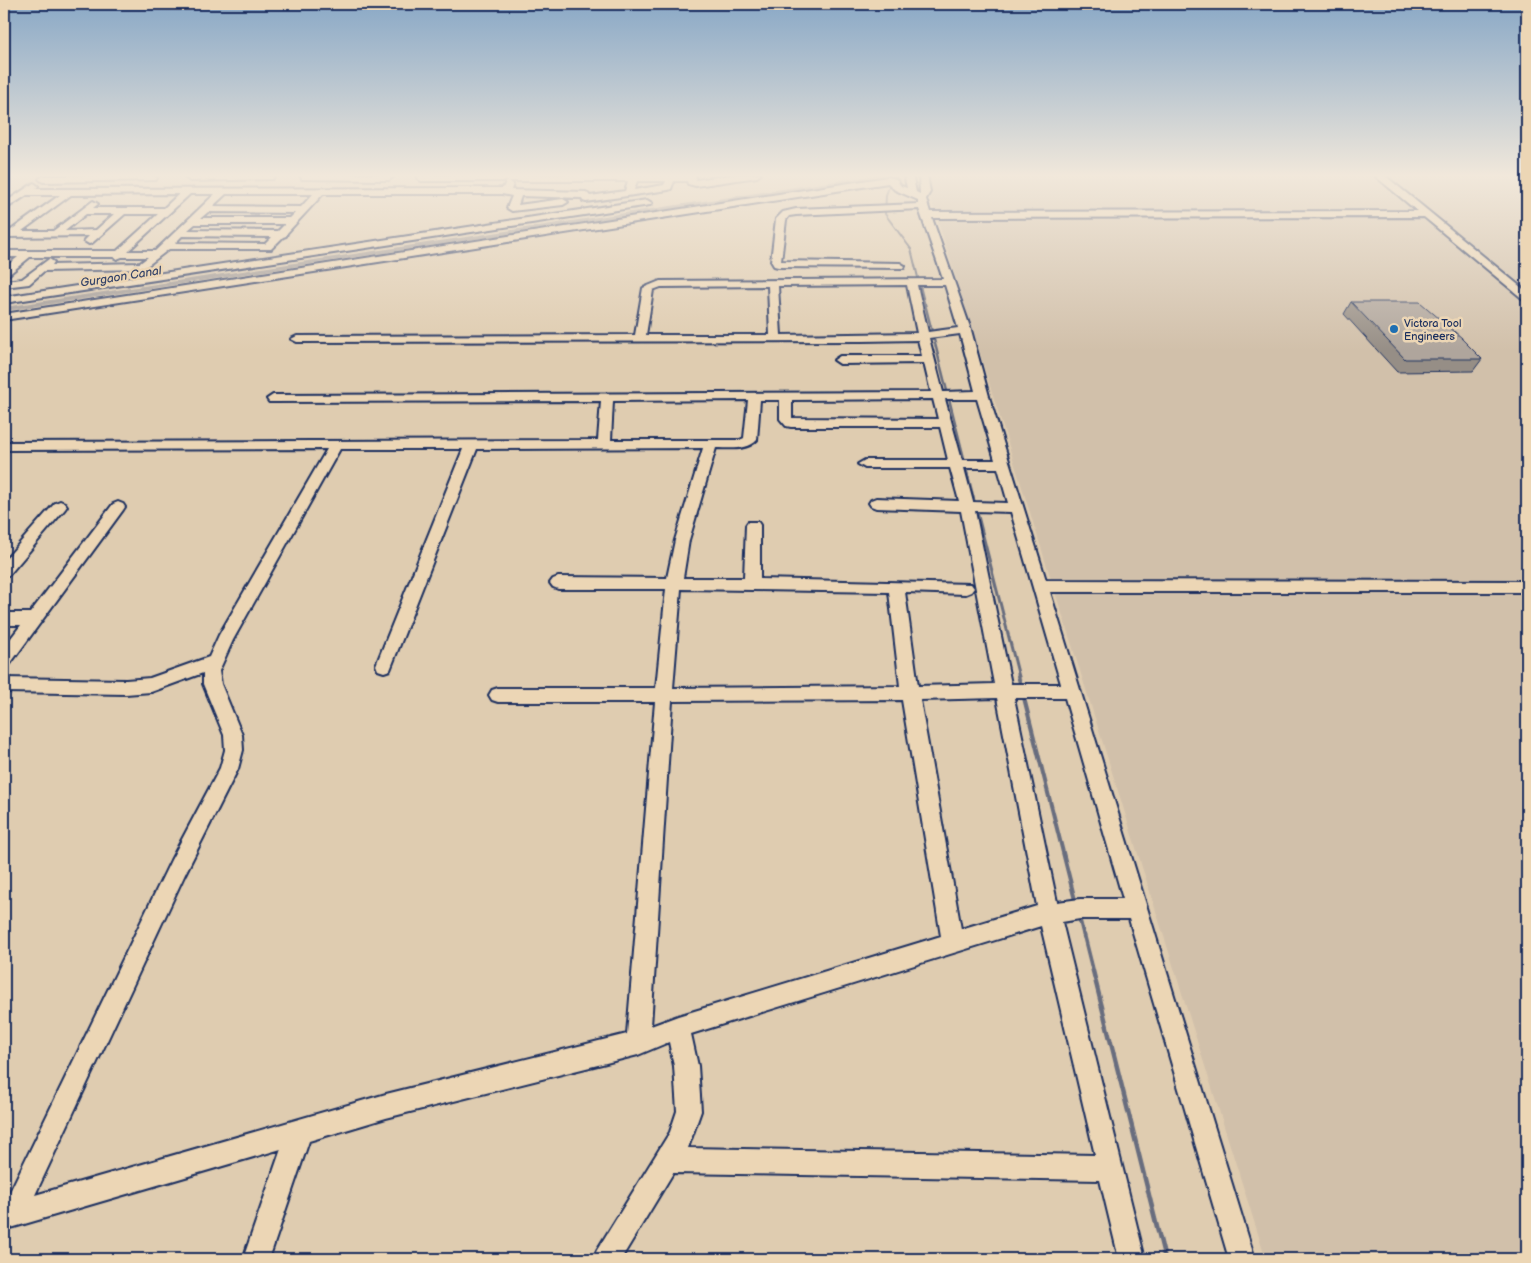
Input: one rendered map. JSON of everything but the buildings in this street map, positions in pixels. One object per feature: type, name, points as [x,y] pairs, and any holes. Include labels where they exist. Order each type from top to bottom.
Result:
[{"type":"street","points":[[106,267],[143,233]]},
{"type":"street","points":[[41,268],[142,266],[180,233],[282,234]]},
{"type":"street","points":[[4,300],[449,233]]},
{"type":"street","points":[[4,317],[548,233]]},
{"type":"street","points":[[779,233],[776,263],[783,265],[900,266]]},
{"type":"street","points":[[932,233],[965,330],[982,395],[1242,1259]]},
{"type":"street","points":[[1449,233],[1527,297]]},
{"type":"street","points":[[8,237],[98,234]]},
{"type":"street","points":[[75,254],[98,234]]},
{"type":"street","points":[[166,246],[268,247],[282,234]]},
{"type":"street","points":[[4,254],[158,254]]},
{"type":"street","points":[[6,269],[28,254]]},
{"type":"street","points":[[4,284],[25,282],[58,254]]},
{"type":"street","points":[[918,282],[930,335],[930,359],[945,395],[946,423],[962,464],[973,506],[1003,690],[1066,911],[1109,1168],[1132,1259]]},
{"type":"street","points":[[640,339],[648,288],[660,284],[950,282]]},
{"type":"street","points":[[773,283],[776,338]]},
{"type":"street","points":[[297,339],[776,338],[930,335],[965,330]]},
{"type":"street","points":[[840,360],[930,359]]},
{"type":"street","points":[[273,400],[982,395]]},
{"type":"street","points":[[4,446],[471,446],[710,445],[748,443],[754,396]]},
{"type":"street","points":[[786,396],[786,418],[791,423],[946,423]]},
{"type":"street","points":[[604,444],[607,397]]},
{"type":"street","points":[[8,1216],[178,867],[229,769],[234,750],[233,735],[212,684],[211,671],[224,639],[336,445]]},
{"type":"street","points":[[638,1043],[674,583],[682,540],[710,445]]},
{"type":"street","points":[[384,665],[471,446]]},
{"type":"street","points":[[865,464],[1004,464]]},
{"type":"street","points":[[876,503],[1017,508]]},
{"type":"street","points":[[4,571],[60,506]]},
{"type":"street","points":[[4,659],[32,619],[118,507]]},
{"type":"street","points":[[752,584],[753,525]]},
{"type":"street","points":[[558,583],[966,588]]},
{"type":"street","points":[[1040,586],[1527,586]]},
{"type":"street","points":[[896,588],[910,693],[953,943]]},
{"type":"street","points":[[4,619],[32,619]]},
{"type":"street","points":[[4,685],[126,687],[151,684],[214,662]]},
{"type":"street","points":[[498,695],[1072,691]]},
{"type":"street","points":[[8,1216],[386,1106],[638,1043],[678,1027],[953,943],[1066,911],[1136,909]]},
{"type":"street","points":[[606,1259],[680,1138],[689,1111],[686,1066],[678,1027]]},
{"type":"street","points":[[256,1259],[300,1130]]},
{"type":"street","points":[[666,1160],[1109,1168]]},
{"type":"shaded area","points":[[942,233],[1527,233],[1527,1259],[1266,1259]]},
{"type":"waterway","name":"Gurgaon Canal","points":[[4,309],[507,233]]},
{"type":"waterway","points":[[899,233],[911,249],[925,306]]},
{"type":"waterway","points":[[925,304],[967,470]]},
{"type":"waterway","points":[[966,469],[1019,677]]},
{"type":"waterway","points":[[1018,676],[1021,686]]},
{"type":"waterway","points":[[1024,698],[1076,904]]},
{"type":"waterway","points":[[1079,917],[1084,937]]},
{"type":"waterway","points":[[1084,935],[1165,1259]]},
{"type":"place","name":"Victora Tool Engineers","points":[[1394,329]]}]
